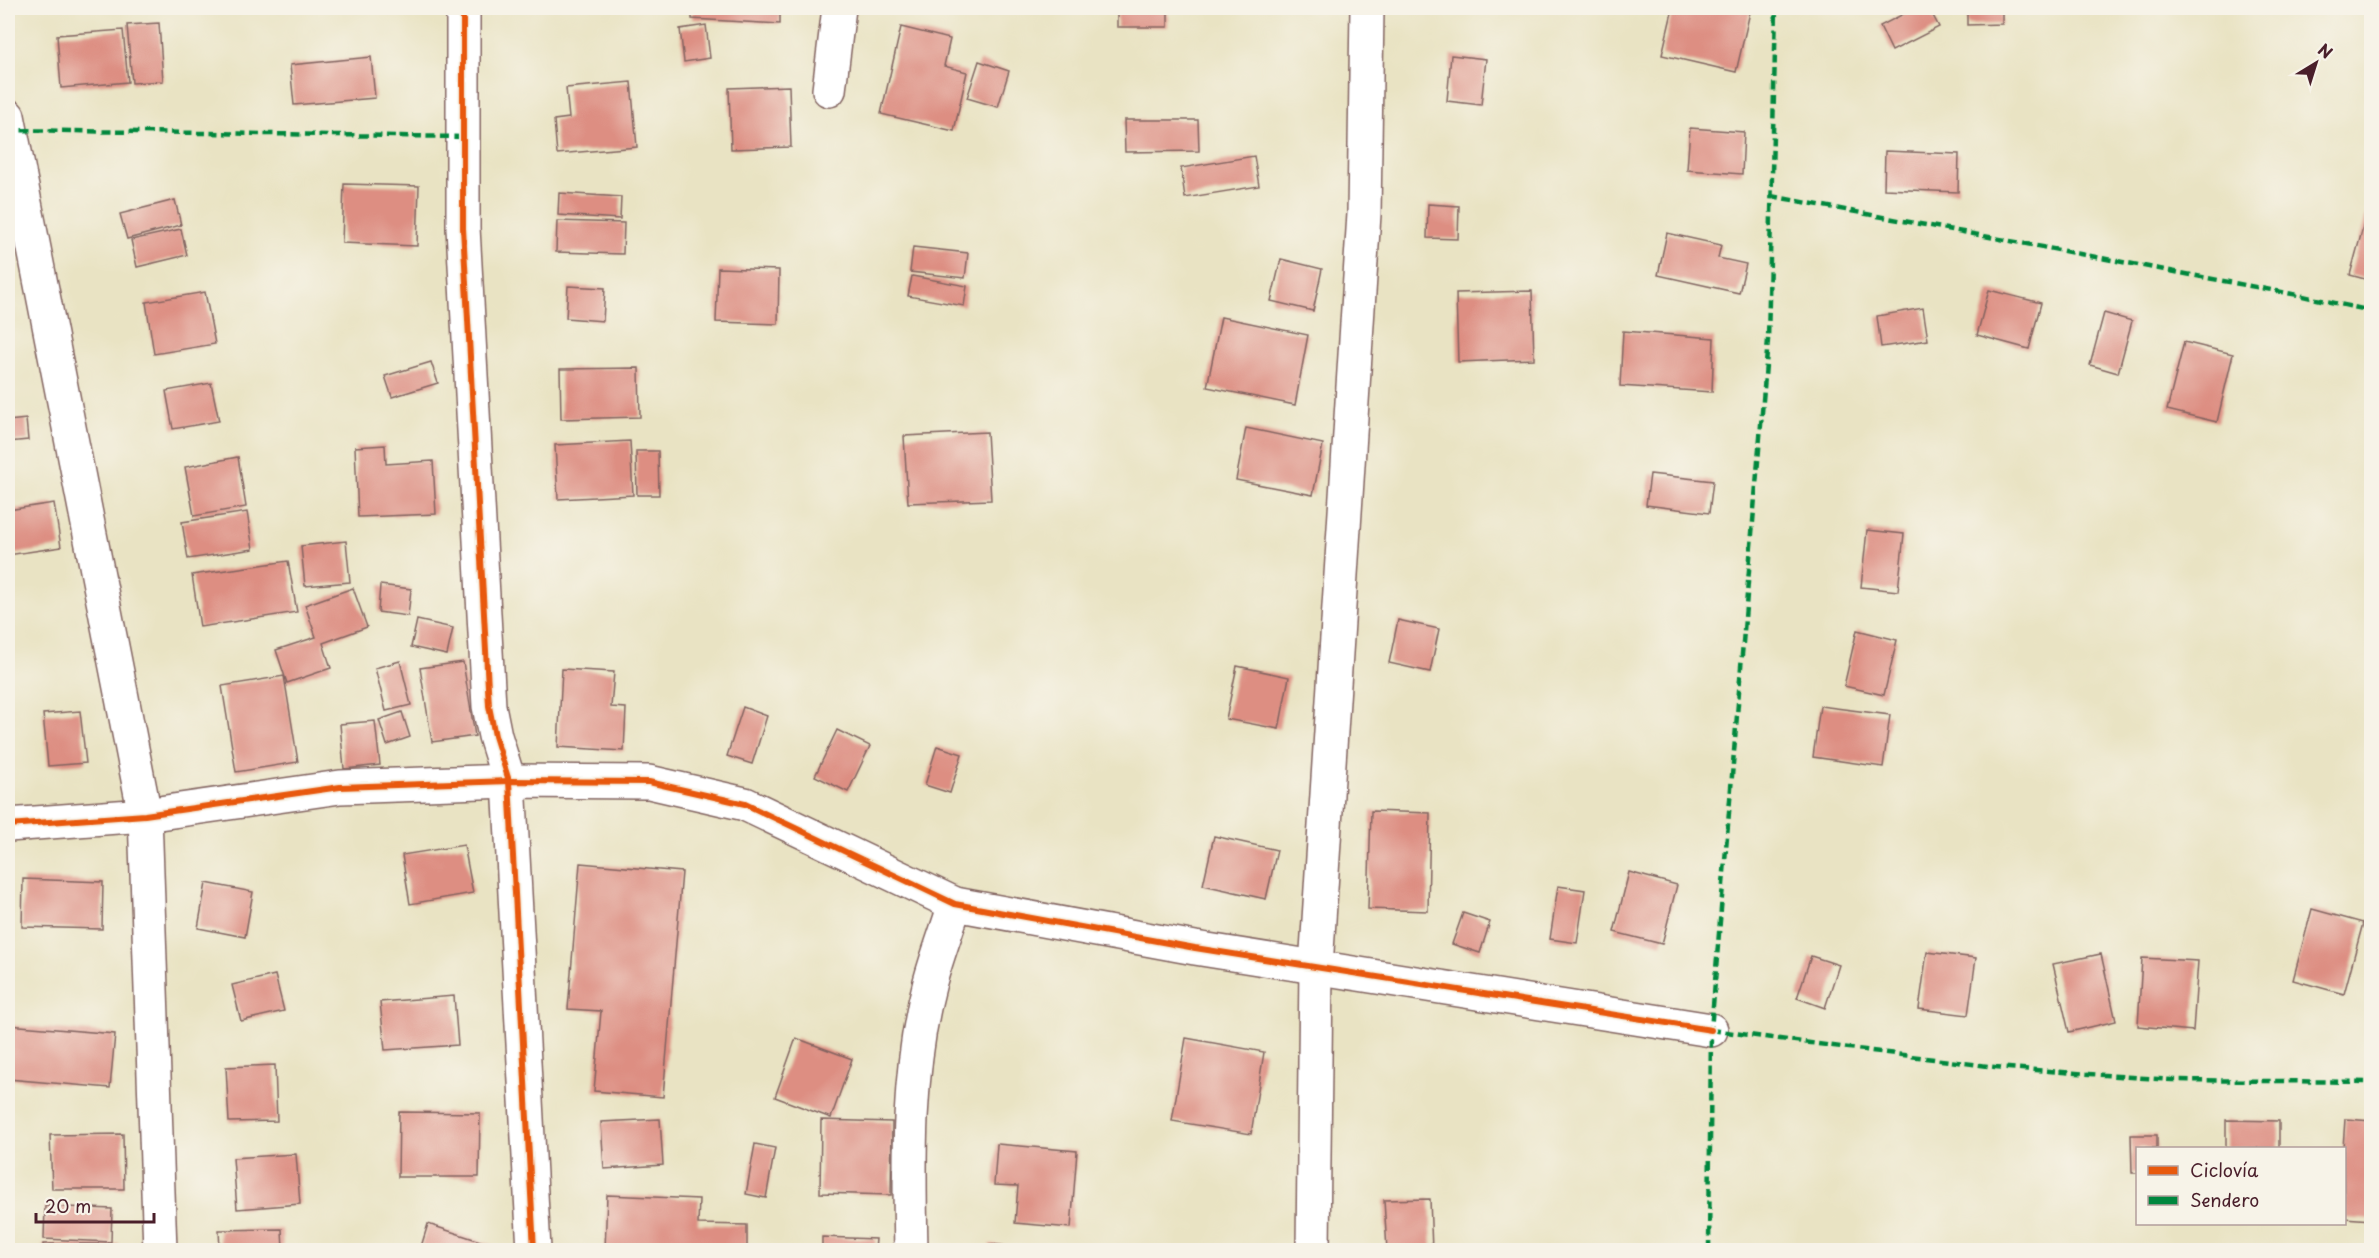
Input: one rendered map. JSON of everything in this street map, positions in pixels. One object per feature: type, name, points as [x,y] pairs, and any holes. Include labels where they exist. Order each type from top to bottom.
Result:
[{"type":"street","points":[[463,8],[463,228],[488,694],[495,736],[509,781],[534,1251]]},
{"type":"street","points":[[829,90],[838,8]]},
{"type":"street","points":[[1313,1251],[1316,967],[1364,214],[1366,8]]},
{"type":"street","points":[[8,116],[145,814],[160,1251]]},
{"type":"street","points":[[8,825],[145,814],[340,787],[509,781],[649,782],[745,804],[955,904],[1195,948],[1711,1030]]},
{"type":"street","points":[[911,1251],[909,1160],[915,1058],[929,983],[955,904]]},
{"type":"building","points":[[692,8],[780,8],[780,24],[692,19]]},
{"type":"building","points":[[1117,8],[1168,8],[1168,27],[1117,27]]},
{"type":"building","points":[[1673,8],[1751,8],[1736,72],[1662,55]]},
{"type":"building","points":[[1915,8],[1929,8],[1939,27],[1892,51],[1880,26]]},
{"type":"building","points":[[1967,8],[2002,8],[2002,24],[1967,25]]},
{"type":"building","points":[[159,23],[163,81],[132,83],[127,25]]},
{"type":"building","points":[[706,25],[710,58],[684,62],[680,29]]},
{"type":"building","points":[[901,27],[950,39],[944,66],[967,72],[954,131],[881,114]]},
{"type":"building","points":[[123,30],[128,82],[61,88],[57,35]]},
{"type":"building","points":[[1451,55],[1486,59],[1481,105],[1447,101]]},
{"type":"building","points":[[371,57],[375,98],[294,105],[290,65]]},
{"type":"building","points":[[979,61],[1009,71],[998,107],[967,98]]},
{"type":"building","points":[[631,82],[637,147],[557,154],[554,120],[569,118],[566,88]]},
{"type":"building","points":[[789,86],[791,147],[731,149],[729,88]]},
{"type":"building","points":[[1124,120],[1198,120],[1199,151],[1125,152]]},
{"type":"building","points":[[1690,128],[1744,132],[1742,174],[1687,170]]},
{"type":"building","points":[[1885,151],[1959,154],[1958,192],[1884,189]]},
{"type":"building","points":[[1254,156],[1259,186],[1185,198],[1181,168]]},
{"type":"building","points":[[344,184],[419,186],[417,246],[342,243]]},
{"type":"building","points":[[559,193],[621,197],[620,219],[558,215]]},
{"type":"building","points":[[2372,198],[2372,281],[2350,275]]},
{"type":"building","points":[[175,200],[181,225],[127,239],[120,214]]},
{"type":"building","points":[[1428,204],[1459,206],[1458,239],[1427,238]]},
{"type":"building","points":[[557,221],[624,223],[623,254],[556,252]]},
{"type":"building","points":[[181,229],[187,255],[137,267],[131,240]]},
{"type":"building","points":[[1667,233],[1721,245],[1718,258],[1746,264],[1739,293],[1658,275]]},
{"type":"building","points":[[913,247],[968,253],[965,278],[910,272]]},
{"type":"building","points":[[1281,259],[1322,269],[1313,311],[1271,301]]},
{"type":"building","points":[[718,268],[779,270],[778,324],[716,322]]},
{"type":"building","points":[[912,276],[967,286],[964,306],[908,296]]},
{"type":"building","points":[[568,286],[605,288],[603,321],[566,318]]},
{"type":"building","points":[[1989,290],[2041,303],[2029,349],[1977,335]]},
{"type":"building","points":[[1532,291],[1534,359],[1458,362],[1456,293]]},
{"type":"building","points":[[205,292],[215,344],[154,354],[146,302]]},
{"type":"building","points":[[1923,308],[1928,340],[1881,347],[1877,316]]},
{"type":"building","points":[[2104,313],[2132,321],[2118,373],[2090,365]]},
{"type":"building","points":[[1221,317],[1308,335],[1295,405],[1207,387]]},
{"type":"building","points":[[1623,331],[1714,338],[1712,392],[1620,386]]},
{"type":"building","points":[[2184,342],[2233,354],[2217,422],[2167,410]]},
{"type":"building","points":[[431,362],[438,383],[392,397],[385,376]]},
{"type":"building","points":[[639,368],[640,417],[561,419],[560,369]]},
{"type":"building","points":[[211,383],[219,421],[173,429],[166,391]]},
{"type":"building","points":[[26,419],[28,440],[8,442],[8,421]]},
{"type":"building","points":[[1246,428],[1323,444],[1313,495],[1236,480]]},
{"type":"building","points":[[987,432],[991,500],[908,503],[904,436]]},
{"type":"building","points":[[630,441],[633,495],[558,499],[555,445]]},
{"type":"building","points":[[385,445],[386,464],[433,461],[436,514],[358,517],[355,447]]},
{"type":"building","points":[[636,451],[658,451],[659,495],[637,495]]},
{"type":"building","points":[[238,457],[246,507],[194,516],[185,467]]},
{"type":"building","points":[[1650,474],[1713,481],[1709,513],[1646,505]]},
{"type":"building","points":[[54,503],[61,547],[8,555],[8,510]]},
{"type":"building","points":[[247,512],[253,549],[188,559],[182,522]]},
{"type":"building","points":[[1867,530],[1904,534],[1898,591],[1861,587]]},
{"type":"building","points":[[346,541],[350,582],[305,586],[301,546]]},
{"type":"building","points":[[288,561],[297,612],[200,627],[192,575]]},
{"type":"building","points":[[380,585],[411,589],[408,616],[378,612]]},
{"type":"building","points":[[353,588],[367,627],[323,643],[331,668],[287,683],[276,650],[316,637],[305,605]]},
{"type":"building","points":[[417,620],[453,628],[447,655],[411,647]]},
{"type":"building","points":[[1398,620],[1439,629],[1430,672],[1389,663]]},
{"type":"building","points":[[1857,630],[1897,640],[1884,695],[1844,686]]},
{"type":"building","points":[[400,661],[411,705],[386,711],[375,668]]},
{"type":"building","points":[[463,662],[475,736],[432,742],[420,668]]},
{"type":"building","points":[[1237,666],[1289,677],[1279,729],[1226,719]]},
{"type":"building","points":[[562,669],[614,672],[611,707],[626,708],[624,751],[558,747]]},
{"type":"building","points":[[284,676],[298,762],[236,772],[222,686]]},
{"type":"building","points":[[1820,706],[1890,715],[1883,767],[1813,757]]},
{"type":"building","points":[[743,707],[767,716],[752,764],[727,756]]},
{"type":"building","points":[[80,711],[86,763],[48,766],[43,714]]},
{"type":"building","points":[[402,712],[410,737],[387,745],[379,720]]},
{"type":"building","points":[[375,721],[380,765],[344,769],[340,724]]},
{"type":"building","points":[[837,730],[870,746],[848,792],[815,776]]},
{"type":"building","points":[[937,746],[962,754],[950,793],[925,785]]},
{"type":"building","points":[[1371,811],[1430,813],[1428,911],[1368,909]]},
{"type":"building","points":[[1214,836],[1277,850],[1266,899],[1203,885]]},
{"type":"building","points":[[464,845],[473,893],[410,904],[402,855]]},
{"type":"building","points":[[580,863],[682,872],[663,1097],[594,1091],[601,1011],[568,1009]]},
{"type":"building","points":[[1629,872],[1677,885],[1662,944],[1614,932]]},
{"type":"building","points":[[23,879],[103,882],[102,929],[22,927]]},
{"type":"building","points":[[206,883],[253,892],[245,937],[198,928]]},
{"type":"building","points":[[1558,886],[1585,890],[1577,943],[1550,939]]},
{"type":"building","points":[[2312,909],[2363,923],[2344,994],[2293,980]]},
{"type":"building","points":[[1463,913],[1490,922],[1480,953],[1452,944]]},
{"type":"building","points":[[1927,952],[1976,958],[1968,1015],[1919,1009]]},
{"type":"building","points":[[2101,954],[2116,1021],[2069,1032],[2053,964]]},
{"type":"building","points":[[1811,956],[1839,965],[1825,1008],[1797,998]]},
{"type":"building","points":[[2142,958],[2198,961],[2193,1031],[2138,1026]]},
{"type":"building","points":[[275,975],[284,1011],[241,1021],[232,985]]},
{"type":"building","points":[[454,996],[458,1045],[385,1050],[380,1002]]},
{"type":"building","points":[[8,1025],[115,1034],[110,1088],[8,1079]]},
{"type":"building","points":[[796,1038],[852,1059],[831,1118],[775,1097]]},
{"type":"building","points":[[1186,1038],[1264,1052],[1251,1134],[1172,1121]]},
{"type":"building","points":[[275,1065],[277,1121],[229,1122],[226,1067]]},
{"type":"building","points":[[399,1112],[480,1113],[479,1177],[398,1177]]},
{"type":"building","points":[[660,1119],[663,1165],[604,1169],[601,1122]]},
{"type":"building","points":[[2345,1119],[2372,1121],[2372,1220],[2346,1218],[2346,1147],[2343,1147]]},
{"type":"building","points":[[821,1120],[892,1122],[891,1195],[820,1193]]},
{"type":"building","points":[[2226,1120],[2279,1121],[2279,1147],[2226,1147]]},
{"type":"building","points":[[123,1134],[124,1189],[52,1189],[50,1135]]},
{"type":"building","points":[[2131,1135],[2157,1135],[2157,1147],[2136,1147],[2136,1173],[2132,1173]]},
{"type":"building","points":[[755,1144],[775,1148],[766,1198],[746,1194]]},
{"type":"building","points":[[997,1144],[1077,1151],[1071,1228],[1015,1223],[1018,1186],[994,1185]]},
{"type":"building","points":[[296,1154],[300,1204],[237,1209],[233,1158]]},
{"type":"building","points":[[607,1195],[699,1199],[698,1224],[747,1225],[747,1250],[605,1250]]},
{"type":"building","points":[[1430,1199],[1432,1250],[1387,1250],[1384,1200]]},
{"type":"building","points":[[45,1206],[112,1209],[111,1242],[44,1239]]},
{"type":"building","points":[[428,1224],[492,1245],[490,1250],[420,1250]]},
{"type":"building","points":[[282,1229],[283,1250],[220,1250],[219,1230]]},
{"type":"building","points":[[822,1237],[876,1239],[875,1250],[822,1250]]},
{"type":"building","points":[[43,1244],[119,1244],[119,1250],[43,1250]]},
{"type":"building","points":[[990,1244],[1034,1249],[1034,1250],[989,1250]]},
{"type":"marked path","points":[[1709,1250],[1711,1030],[1768,340],[1776,8]]},
{"type":"marked path","points":[[8,130],[463,137]]},
{"type":"marked path","points":[[1771,196],[2298,295],[2372,311]]},
{"type":"marked path","points":[[1711,1030],[1995,1067],[2172,1080],[2372,1082]]},
{"type":"cycle path","points":[[463,8],[463,228],[489,706],[495,736],[509,781],[534,1250]]},
{"type":"cycle path","points":[[8,825],[145,815],[340,787],[509,781],[649,782],[745,804],[955,904],[1195,948],[1711,1030]]}]
